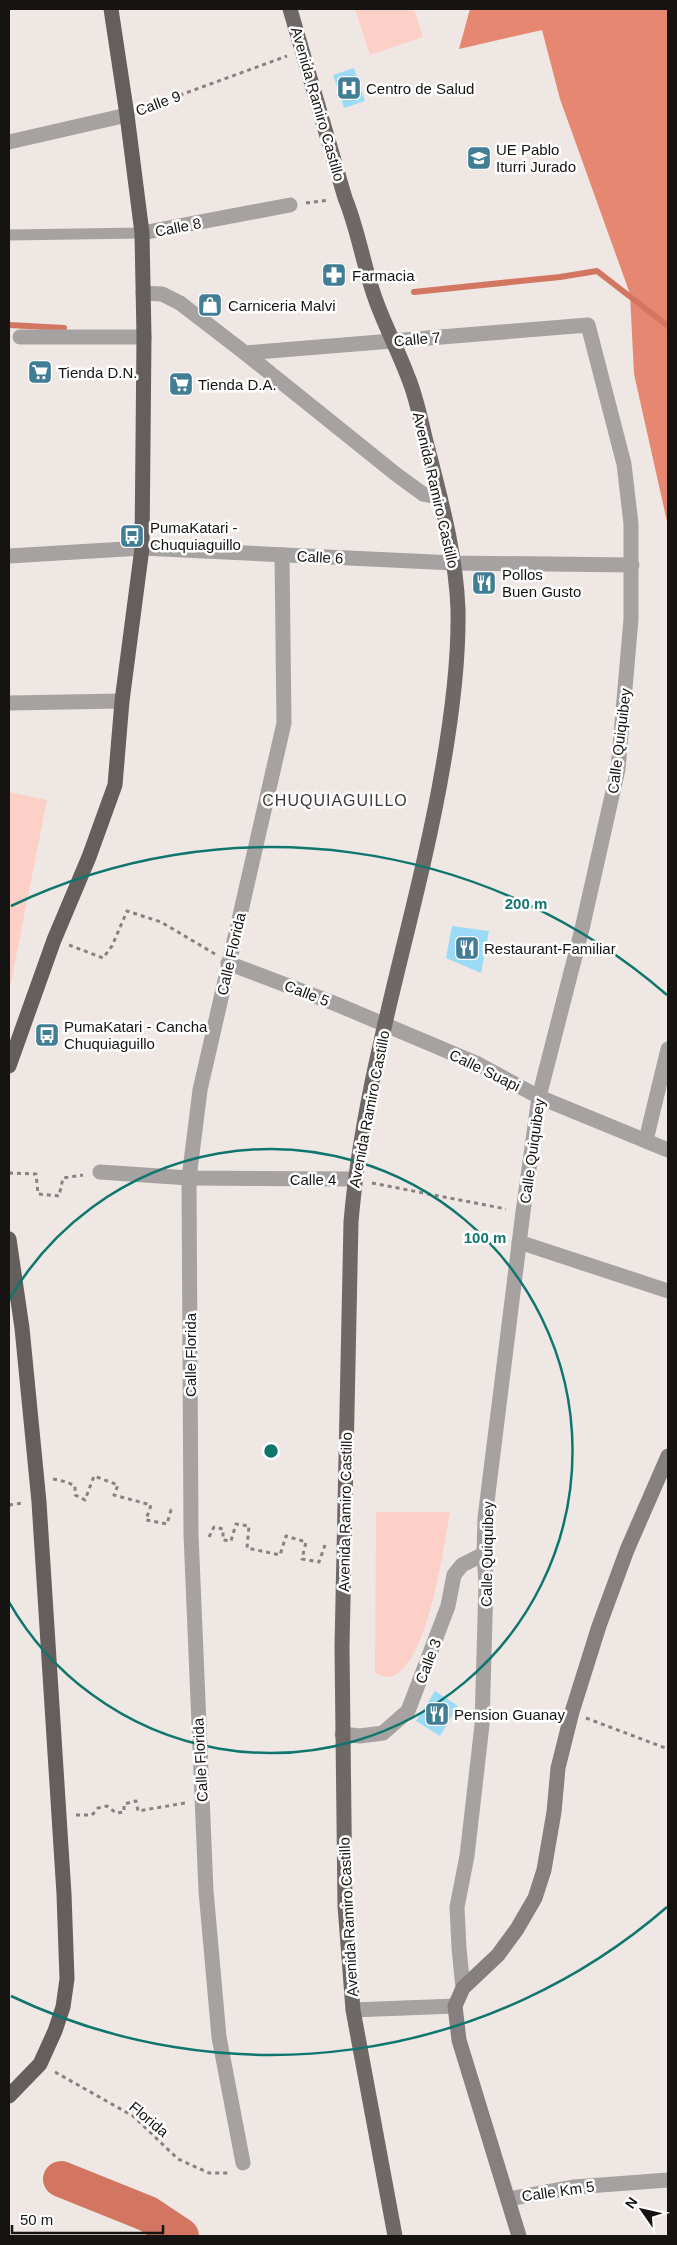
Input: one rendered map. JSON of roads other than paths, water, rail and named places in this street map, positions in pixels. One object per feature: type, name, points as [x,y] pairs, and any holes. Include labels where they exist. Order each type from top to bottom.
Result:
[{"type":"highway","points":[[9,1066],[54,940],[89,857],[115,785],[122,701],[142,548],[144,337],[142,234],[111,9]]},
{"type":"highway","points":[[9,1239],[22,1328],[39,1502],[67,1978],[63,2007],[55,2032],[40,2064],[9,2096]]},
{"type":"main road","name":"Avenida Ramiro Castillo","points":[[290,9],[304,50],[345,198],[355,222],[372,290],[409,378],[440,497],[454,563],[458,609],[451,718],[433,828],[385,1026],[355,1179],[351,1232],[342,1734],[345,1906],[353,2010],[395,2236]]},
{"type":"main road","points":[[519,2236],[460,2040],[455,2006],[464,1988],[498,1955],[517,1929],[535,1898],[544,1870],[554,1812],[558,1768],[572,1712],[599,1626],[627,1550],[668,1456]]},
{"type":"street","name":"Calle 9","points":[[9,142],[127,115]]},
{"type":"street","name":"Calle 8","points":[[142,234],[290,206]]},
{"type":"street","points":[[143,293],[162,294],[180,303],[397,475],[423,494],[440,497]]},
{"type":"street","name":"Calle 7","points":[[245,353],[588,325]]},
{"type":"street","name":"Calle Quiquibey","points":[[464,1988],[457,1908],[467,1856],[482,1725],[486,1583],[484,1554],[485,1518],[539,1097],[582,929],[618,769],[631,619],[631,524],[624,464],[588,325]]},
{"type":"street","points":[[20,337],[144,337]]},
{"type":"street","name":"Calle 6","points":[[9,556],[142,548],[454,563],[632,565]]},
{"type":"street","name":"Calle Florida","points":[[242,2162],[219,2037],[206,1891],[191,1534],[190,1178],[200,1090],[284,723],[282,555]]},
{"type":"street","points":[[9,703],[122,701]]},
{"type":"street","name":"Calle 5","points":[[228,963],[385,1026]]},
{"type":"street","name":"Calle Suapi","points":[[385,1026],[478,1064],[539,1097],[668,1150]]},
{"type":"street","points":[[646,1140],[668,1050]]},
{"type":"street","name":"Calle 4","points":[[100,1172],[190,1178],[355,1179]]},
{"type":"street","points":[[519,1242],[668,1290]]},
{"type":"street","name":"Calle 3","points":[[342,1734],[360,1736],[383,1733],[408,1711],[448,1606],[454,1575],[462,1565],[484,1554]]},
{"type":"street","points":[[353,2010],[455,2006]]},
{"type":"street","name":"Calle Km 5","points":[[508,2199],[574,2187],[668,2180]]},
{"type":"lane","name":"Calle 8","points":[[9,235],[142,234]]},
{"type":"waterway","points":[[414,292],[560,277],[597,271],[668,326]]},
{"type":"waterway","points":[[9,325],[64,328]]},
{"type":"waterway","points":[[61,2179],[148,2214],[181,2236]]},
{"type":"place","name":"Centro de Salud","points":[[349,88]]},
{"type":"place","name":"UE Pablo Iturri Jurado","points":[[479,158]]},
{"type":"place","name":"Farmacia","points":[[334,275]]},
{"type":"place","name":"Carniceria Malvi","points":[[210,305]]},
{"type":"place","name":"Tienda D.N.","points":[[40,372]]},
{"type":"place","name":"Tienda D.A.","points":[[181,384]]},
{"type":"place","name":"PumaKatari - Chuquiaguillo","points":[[132,536]]},
{"type":"place","name":"Pollos Buen Gusto","points":[[484,583]]},
{"type":"place","name":"Restaurant-Familiar","points":[[467,948]]},
{"type":"place","name":"PumaKatari - Cancha Chuquiaguillo","points":[[47,1035]]},
{"type":"place","name":"Pension Guanay","points":[[437,1714]]},
{"type":"district","name":"CHUQUIAGUILLO","points":[[335,800]]}]
